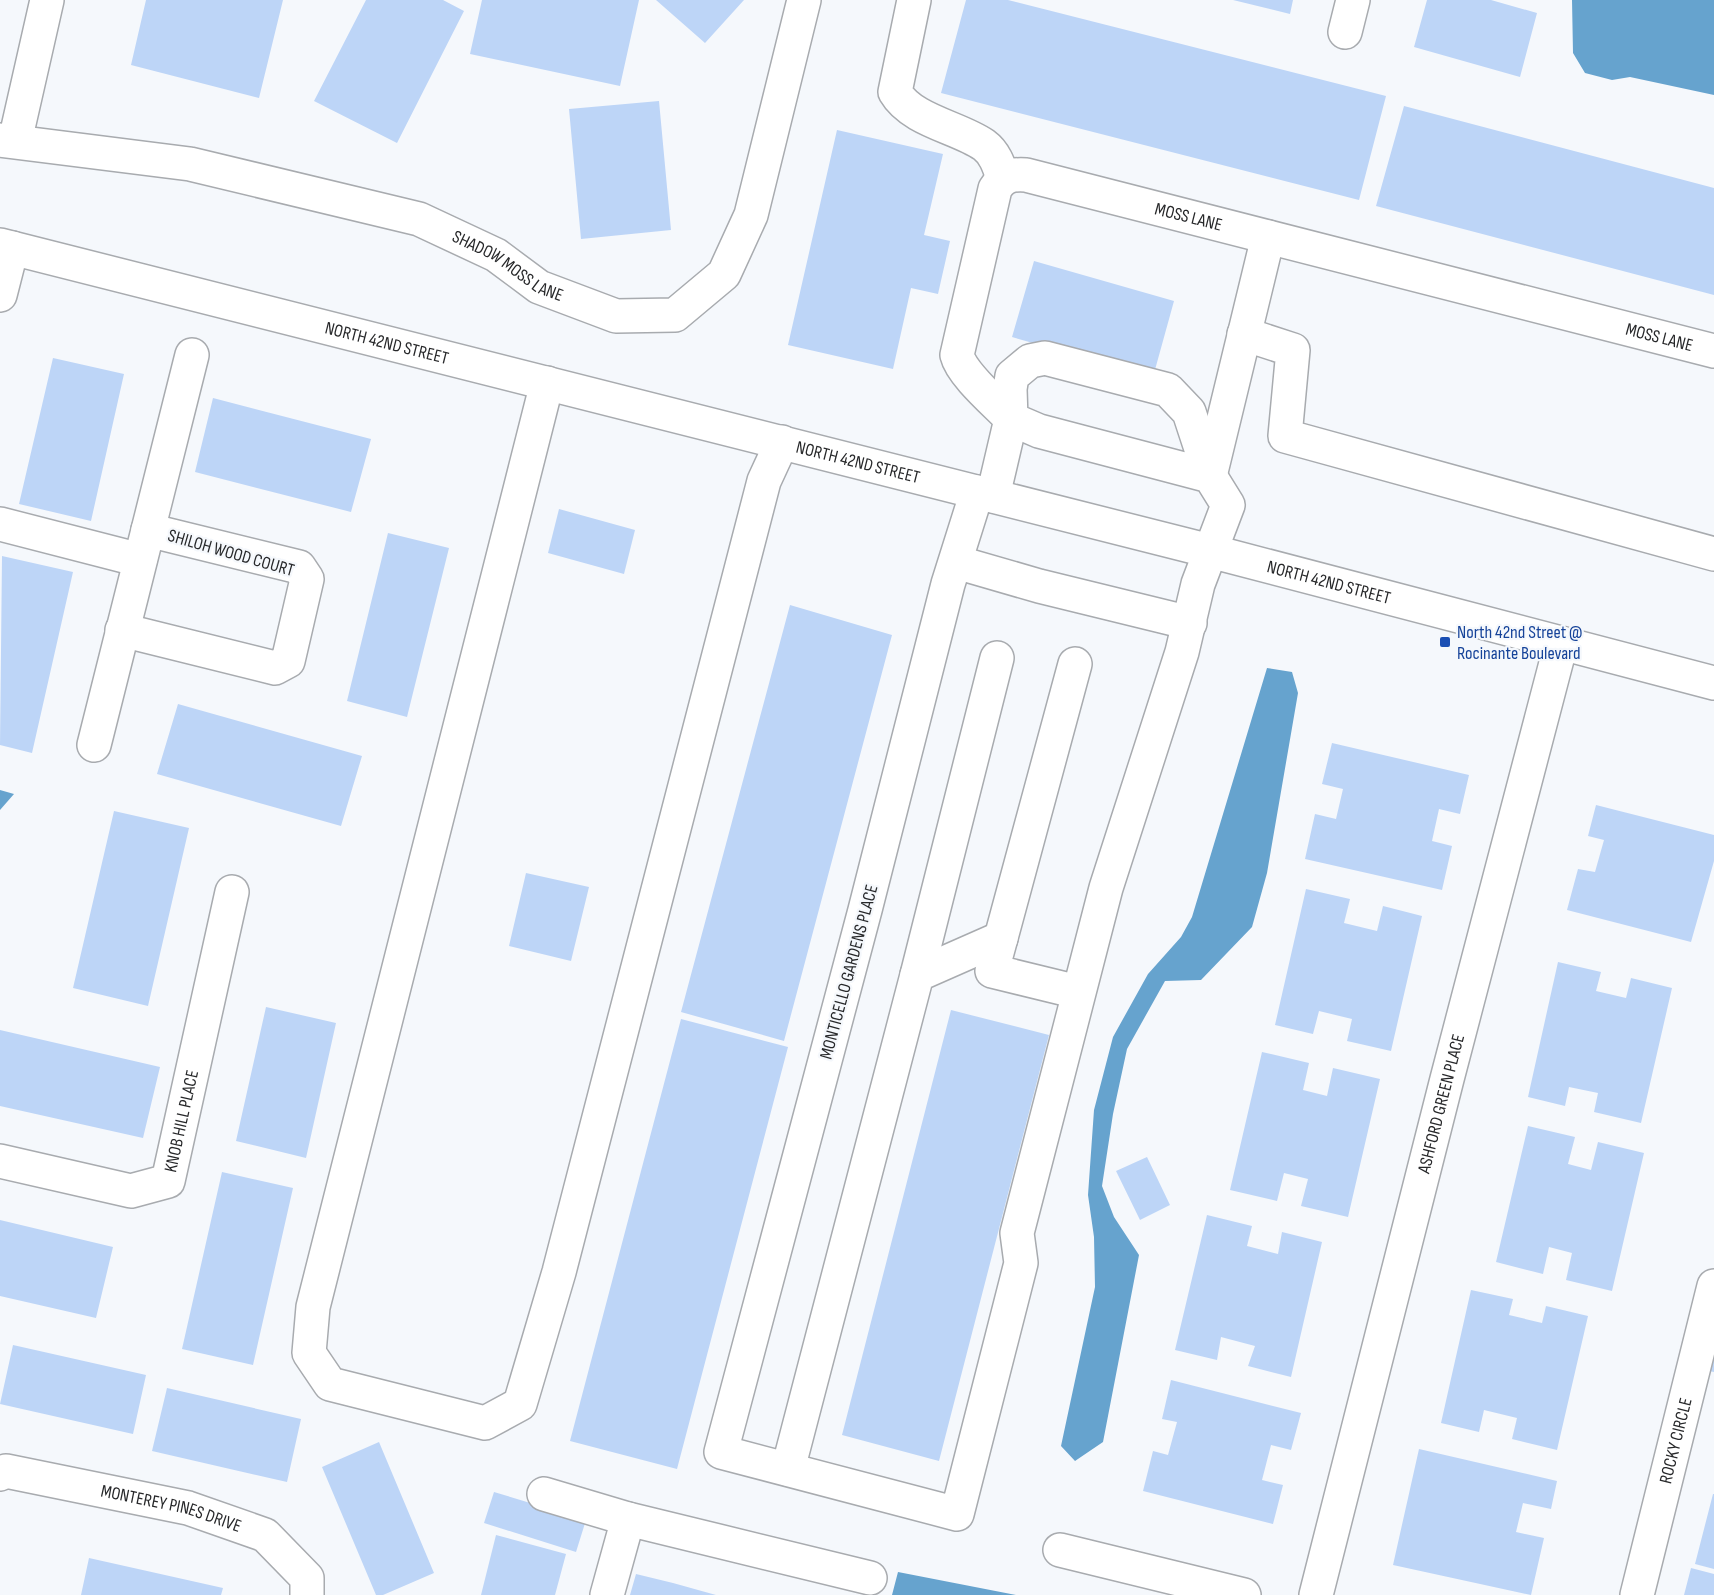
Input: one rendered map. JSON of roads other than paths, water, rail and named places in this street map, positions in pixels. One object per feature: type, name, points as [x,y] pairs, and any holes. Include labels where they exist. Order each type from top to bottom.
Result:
[{"type":"street","points":[[7,141],[46,0]]},
{"type":"street","name":"SHADOW MOSS LANE","points":[[7,141],[190,164],[419,219],[496,255],[539,287],[616,316],[675,315],[724,274],[751,215],[804,0]]},
{"type":"street","points":[[914,0],[895,92],[900,99],[918,112],[984,146],[996,160],[1003,178],[994,189],[957,355],[966,372],[1011,419],[1039,431],[1210,476]]},
{"type":"street","points":[[1345,32],[1353,0]]},
{"type":"street","name":"MOSS LANE","points":[[1003,178],[1014,174],[1026,175],[1714,351]]},
{"type":"street","points":[[1210,476],[1268,237]]},
{"type":"street","points":[[0,295],[6,246]]},
{"type":"street","name":"NORTH 42ND STREET","points":[[6,246],[1210,550],[1714,683]]},
{"type":"street","points":[[1244,334],[1293,350],[1285,436],[1714,554]]},
{"type":"street","name":"SHILOH WOOD COURT","points":[[94,745],[192,355]]},
{"type":"street","points":[[985,494],[1011,419],[1012,376],[1030,361],[1045,358],[1168,390],[1189,412],[1210,476],[1228,505],[1210,550],[1186,638],[1106,888],[1078,992],[1017,1233],[1021,1263],[957,1514],[788,1469],[997,658]]},
{"type":"street","points":[[548,383],[370,1116],[313,1307],[309,1353],[330,1384],[485,1423],[520,1404],[559,1272],[576,1176],[764,481],[782,442]]},
{"type":"street","name":"MONTICELLO GARDENS PLACE","points":[[788,1469],[721,1452],[862,921],[948,584],[985,494]]},
{"type":"street","name":"SHILOH WOOD COURT","points":[[0,524],[299,567],[306,579],[288,661],[275,668],[122,630]]},
{"type":"street","points":[[956,562],[1039,586],[1186,638]]},
{"type":"street","name":"ASHFORD GREEN PLACE","points":[[1316,1595],[1322,1563],[1561,644]]},
{"type":"street","points":[[1075,664],[992,971],[1078,992]]},
{"type":"street","name":"KNOB HILL PLACE","points":[[0,1161],[131,1191],[168,1181],[232,892]]},
{"type":"street","points":[[917,975],[1001,938]]},
{"type":"street","name":"ROCKY CIRCLE","points":[[1637,1595],[1714,1286]]},
{"type":"street","name":"MONTEREY PINES DRIVE","points":[[0,1474],[6,1471],[188,1508],[265,1535],[307,1578],[307,1595]]},
{"type":"street","points":[[544,1494],[628,1519],[870,1578]]},
{"type":"street","points":[[608,1595],[628,1519]]},
{"type":"street","points":[[1060,1550],[1244,1595]]},
{"type":"water","points":[[1572,0],[1714,0],[1714,95],[1630,77],[1612,80],[1585,73],[1573,53]]},
{"type":"water","points":[[1267,668],[1292,672],[1298,693],[1267,873],[1252,927],[1201,980],[1165,981],[1127,1049],[1113,1114],[1102,1186],[1114,1217],[1139,1255],[1103,1442],[1075,1461],[1061,1446],[1095,1287],[1094,1237],[1088,1195],[1094,1110],[1113,1037],[1148,974],[1181,937],[1192,917]]},
{"type":"water","points":[[0,790],[14,794],[0,810]]},
{"type":"water","points":[[898,1572],[1016,1595],[892,1595]]},
{"type":"place","name":"North 42nd Street @ Rocinante Boulevard","points":[[1445,642]]}]
